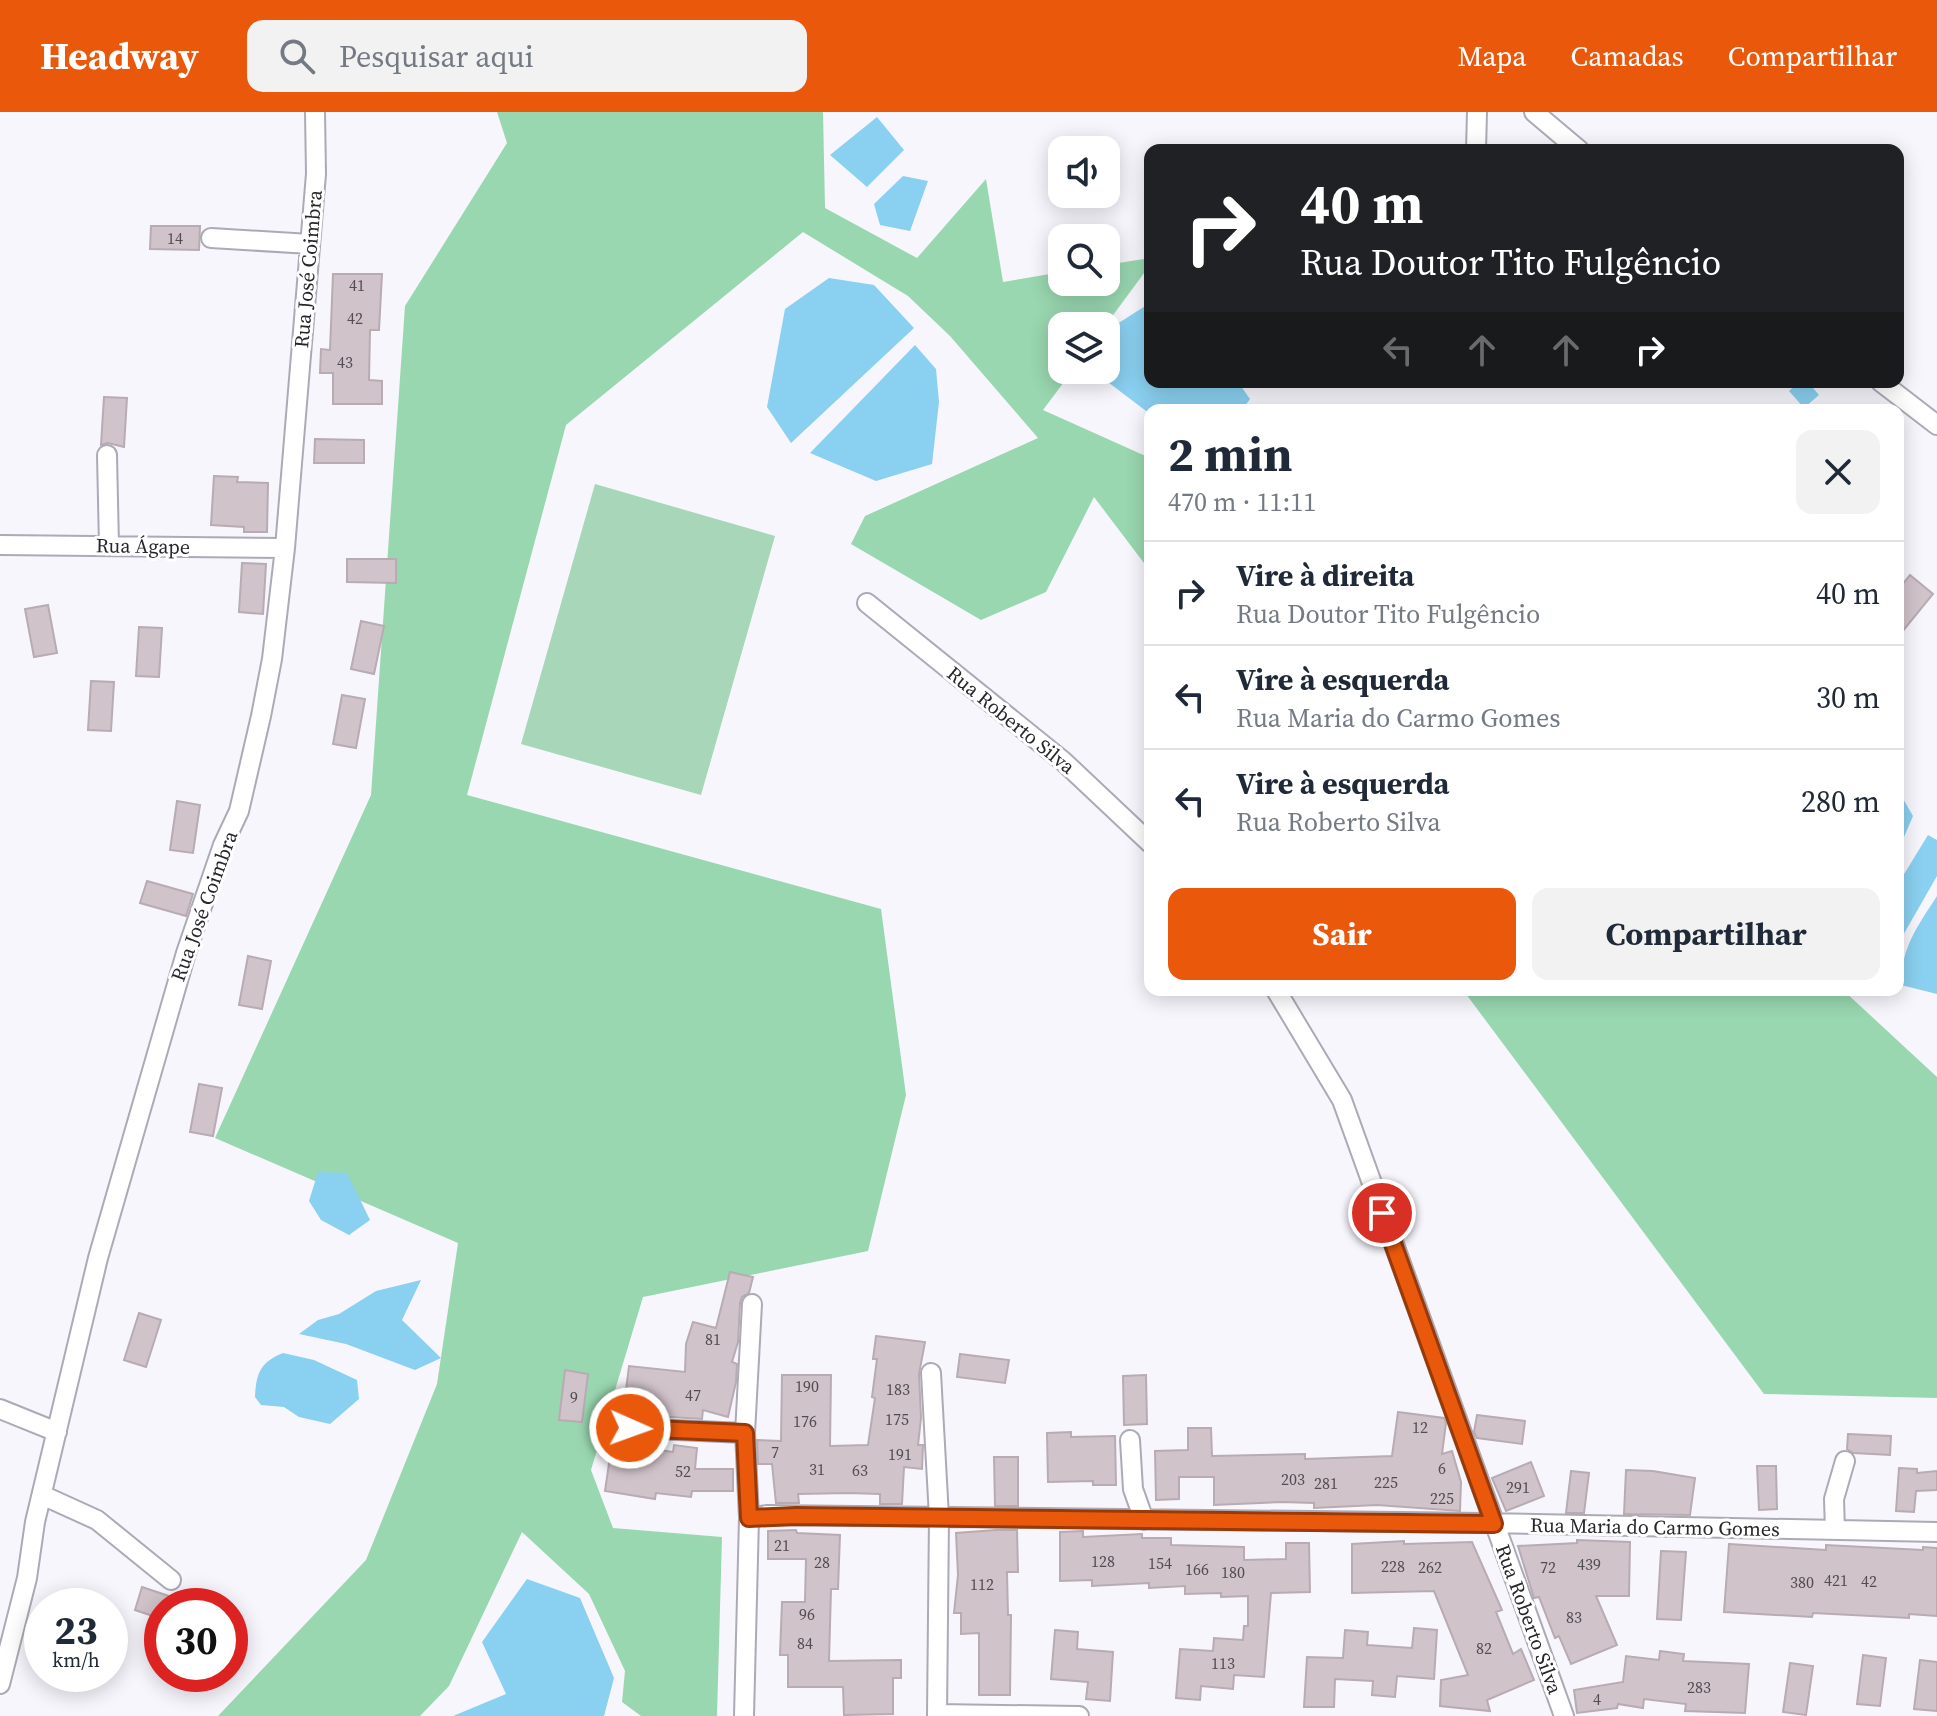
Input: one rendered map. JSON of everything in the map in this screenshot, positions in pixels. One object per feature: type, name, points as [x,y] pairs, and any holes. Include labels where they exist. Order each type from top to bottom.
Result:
[{"type":"street","name":"Rua José Coimbra","points":[[0,1684],[27,1578],[42,1495],[98,1258],[133,1144],[160,1038],[223,845],[239,811],[272,659],[285,548],[316,174],[315,112]]},
{"type":"street","points":[[1476,144],[1477,112]]},
{"type":"street","points":[[1534,112],[1572,144]]},
{"type":"street","points":[[211,238],[310,244]]},
{"type":"street","points":[[1889,388],[1937,425]]},
{"type":"street","points":[[107,455],[109,546]]},
{"type":"street","name":"Rua Ágape","points":[[0,545],[285,548]]},
{"type":"street","name":"Rua Roberto Silva","points":[[867,603],[1063,761],[1144,837]]},
{"type":"street","name":"Rua Roberto Silva","points":[[1280,996],[1342,1100],[1564,1716]]},
{"type":"street","points":[[744,1716],[749,1518],[745,1433],[752,1304]]},
{"type":"street","points":[[931,1373],[939,1517],[937,1715],[1079,1716]]},
{"type":"street","points":[[0,1409],[57,1432]]},
{"type":"street","points":[[630,1428],[745,1433]]},
{"type":"street","points":[[1130,1440],[1133,1489],[1144,1520]]},
{"type":"street","points":[[1835,1530],[1834,1499],[1845,1461]]},
{"type":"street","points":[[42,1495],[97,1520],[171,1580]]},
{"type":"street","name":"Rua Maria do Carmo Gomes","points":[[749,1518],[767,1515],[939,1517],[1937,1532]]},
{"type":"green space","points":[[497,112],[823,112],[825,208],[917,258],[986,179],[1003,282],[1048,274],[1048,296],[1120,296],[1120,263],[1144,259],[1144,273],[1115,312],[1048,312],[1048,384],[1062,384],[1043,410],[1144,455],[1144,563],[1094,497],[1046,592],[981,620],[851,544],[865,516],[1038,438],[950,336],[908,296],[803,232],[566,425],[467,795],[881,909],[906,1095],[868,1251],[643,1297],[591,1470],[613,1528],[722,1537],[717,1716],[641,1716],[622,1702],[625,1671],[589,1594],[522,1532],[449,1686],[420,1716],[218,1716],[241,1692],[248,1692],[248,1684],[366,1560],[437,1384],[458,1243],[215,1138],[371,795],[405,306],[507,143]]},
{"type":"green space","points":[[595,484],[775,536],[701,795],[521,744]]},
{"type":"green space","points":[[1467,996],[1849,996],[1937,1077],[1937,1398],[1764,1394]]},
{"type":"water","points":[[877,117],[904,150],[867,187],[830,155]]},
{"type":"water","points":[[903,176],[928,181],[910,231],[880,225],[874,204]]},
{"type":"water","points":[[829,278],[874,285],[914,328],[791,443],[767,407],[785,309]]},
{"type":"water","points":[[1144,307],[1144,388],[1242,388],[1250,399],[1246,404],[1144,404],[1144,409],[1110,384],[1120,384],[1120,322]]},
{"type":"water","points":[[915,345],[936,369],[939,402],[932,464],[876,481],[810,453]]},
{"type":"water","points":[[1792,388],[1813,388],[1819,395],[1809,404],[1800,404],[1789,391]]},
{"type":"water","points":[[1904,800],[1913,816],[1904,837]]},
{"type":"water","points":[[1928,835],[1937,840],[1937,876],[1904,934],[1904,874]]},
{"type":"water","points":[[1937,896],[1937,994],[1904,986],[1904,960],[1917,928]]},
{"type":"water","points":[[318,1172],[347,1173],[370,1220],[349,1235],[321,1220],[309,1201]]},
{"type":"water","points":[[421,1280],[402,1320],[441,1358],[415,1370],[346,1344],[299,1334],[318,1320],[339,1314],[376,1291]]},
{"type":"water","points":[[283,1353],[314,1360],[357,1380],[359,1399],[330,1424],[299,1417],[284,1407],[261,1405],[255,1397],[258,1375],[269,1360]]},
{"type":"water","points":[[527,1579],[580,1598],[614,1678],[604,1716],[453,1716],[506,1694],[482,1642]]},
{"type":"building","points":[[151,226],[200,226],[199,250],[150,249]]},
{"type":"building","points":[[333,274],[382,274],[379,330],[370,330],[369,380],[382,381],[382,404],[333,404],[333,373],[320,373],[321,349],[330,350]]},
{"type":"building","points":[[104,397],[127,398],[124,447],[108,443],[101,445]]},
{"type":"building","points":[[315,439],[364,440],[364,463],[314,463]]},
{"type":"building","points":[[214,476],[238,477],[237,482],[268,483],[267,532],[244,532],[244,527],[211,525]]},
{"type":"building","points":[[347,559],[396,559],[396,583],[347,582]]},
{"type":"building","points":[[242,563],[266,564],[263,614],[239,612]]},
{"type":"building","points":[[1910,575],[1933,594],[1904,630],[1904,582]]},
{"type":"building","points":[[48,605],[57,653],[34,657],[25,609]]},
{"type":"building","points":[[361,621],[384,626],[374,674],[351,669]]},
{"type":"building","points":[[139,627],[162,628],[159,677],[136,676]]},
{"type":"building","points":[[91,681],[114,682],[111,731],[88,730]]},
{"type":"building","points":[[342,695],[365,699],[356,748],[333,744]]},
{"type":"building","points":[[177,801],[200,805],[193,853],[170,850]]},
{"type":"building","points":[[147,881],[193,894],[186,916],[140,903]]},
{"type":"building","points":[[248,956],[271,961],[262,1009],[239,1005]]},
{"type":"building","points":[[199,1084],[222,1088],[213,1136],[190,1132]]},
{"type":"building","points":[[730,1272],[753,1277],[749,1293],[742,1297],[740,1303],[738,1342],[732,1362],[737,1364],[736,1382],[728,1417],[703,1410],[702,1419],[623,1414],[629,1366],[685,1372],[686,1344],[693,1322],[716,1328]]},
{"type":"building","points":[[139,1313],[161,1320],[146,1367],[124,1360]]},
{"type":"building","points":[[876,1336],[925,1342],[919,1374],[921,1418],[918,1445],[923,1445],[922,1469],[904,1467],[902,1504],[880,1504],[880,1494],[849,1493],[798,1494],[799,1503],[776,1503],[772,1464],[758,1464],[757,1440],[781,1441],[782,1375],[831,1375],[830,1446],[868,1445],[875,1398],[872,1397],[877,1359],[873,1359]]},
{"type":"building","points":[[960,1354],[1009,1360],[1005,1383],[957,1377]]},
{"type":"building","points":[[565,1370],[588,1374],[582,1422],[559,1420]]},
{"type":"building","points":[[1146,1375],[1147,1424],[1124,1425],[1123,1376]]},
{"type":"building","points":[[1398,1412],[1444,1418],[1442,1454],[1452,1451],[1461,1482],[1460,1511],[1377,1505],[1314,1508],[1314,1503],[1282,1502],[1214,1505],[1214,1477],[1179,1477],[1179,1499],[1156,1500],[1155,1451],[1188,1450],[1188,1428],[1211,1428],[1212,1456],[1305,1454],[1305,1459],[1392,1456]]},
{"type":"building","points":[[1477,1415],[1525,1421],[1522,1444],[1477,1438],[1474,1432]]},
{"type":"building","points":[[1071,1432],[1071,1437],[1115,1436],[1116,1485],[1093,1485],[1093,1481],[1048,1482],[1047,1433]]},
{"type":"building","points":[[1848,1434],[1891,1436],[1890,1455],[1853,1453],[1847,1449]]},
{"type":"building","points":[[612,1443],[673,1452],[674,1445],[697,1448],[695,1469],[733,1469],[733,1491],[692,1491],[691,1497],[656,1493],[655,1499],[605,1491]]},
{"type":"building","points":[[994,1457],[1018,1457],[1018,1506],[995,1506]]},
{"type":"building","points":[[1531,1462],[1544,1496],[1506,1511],[1492,1478]]},
{"type":"building","points":[[1757,1466],[1776,1466],[1777,1509],[1759,1510]]},
{"type":"building","points":[[1899,1468],[1917,1469],[1917,1473],[1937,1471],[1937,1490],[1916,1491],[1914,1512],[1896,1511]]},
{"type":"building","points":[[1626,1470],[1695,1478],[1690,1515],[1624,1514]]},
{"type":"building","points":[[1571,1471],[1589,1473],[1584,1513],[1566,1513]]},
{"type":"building","points":[[796,1530],[797,1533],[840,1535],[838,1589],[831,1589],[829,1661],[901,1660],[901,1678],[893,1678],[893,1714],[844,1715],[843,1687],[788,1687],[788,1655],[780,1655],[782,1602],[805,1602],[806,1559],[768,1559],[768,1531]]},
{"type":"building","points":[[1017,1530],[1018,1572],[1007,1572],[1008,1615],[1011,1615],[1010,1695],[979,1695],[979,1633],[961,1634],[961,1613],[954,1613],[958,1575],[956,1533]]},
{"type":"building","points":[[1083,1531],[1083,1537],[1142,1534],[1142,1538],[1171,1538],[1171,1545],[1244,1547],[1244,1560],[1286,1559],[1286,1543],[1309,1543],[1310,1592],[1271,1593],[1264,1677],[1234,1675],[1233,1689],[1201,1686],[1200,1700],[1176,1698],[1180,1649],[1213,1651],[1214,1638],[1243,1640],[1244,1626],[1248,1626],[1248,1596],[1185,1594],[1185,1586],[1149,1588],[1149,1583],[1092,1586],[1092,1580],[1060,1581],[1060,1532]]},
{"type":"building","points":[[1577,1540],[1630,1542],[1629,1596],[1596,1596],[1617,1645],[1571,1664],[1559,1636],[1555,1638],[1539,1597],[1534,1598],[1518,1546],[1577,1543]]},
{"type":"building","points":[[1404,1541],[1404,1544],[1472,1542],[1502,1610],[1496,1612],[1513,1654],[1521,1649],[1534,1680],[1487,1700],[1490,1711],[1440,1706],[1441,1680],[1468,1675],[1434,1591],[1352,1593],[1352,1544]]},
{"type":"building","points":[[1729,1544],[1826,1550],[1826,1545],[1937,1548],[1937,1616],[1909,1614],[1909,1618],[1813,1613],[1812,1617],[1724,1612]]},
{"type":"building","points":[[1661,1551],[1686,1552],[1681,1620],[1657,1619]]},
{"type":"building","points":[[142,1587],[145,1588],[144,1613],[135,1610]]},
{"type":"building","points":[[1414,1628],[1437,1630],[1434,1679],[1397,1676],[1395,1697],[1372,1695],[1373,1681],[1335,1679],[1334,1707],[1304,1707],[1307,1657],[1343,1658],[1345,1630],[1368,1632],[1367,1645],[1412,1648]]},
{"type":"building","points":[[1055,1630],[1078,1632],[1077,1649],[1113,1652],[1110,1701],[1086,1699],[1088,1682],[1051,1679]]},
{"type":"building","points":[[1660,1651],[1684,1654],[1683,1661],[1749,1664],[1745,1713],[1685,1711],[1686,1704],[1644,1699],[1643,1708],[1618,1704],[1617,1708],[1577,1713],[1574,1690],[1623,1682],[1626,1656],[1659,1660]]},
{"type":"building","points":[[1863,1655],[1886,1658],[1880,1706],[1857,1704]]},
{"type":"building","points":[[1920,1660],[1937,1662],[1937,1711],[1914,1709]]},
{"type":"building","points":[[1790,1663],[1813,1666],[1806,1715],[1783,1712]]},
{"type":"route","points":[[630,1428],[745,1433],[749,1518],[767,1515],[1494,1524],[1382,1213]]}]
